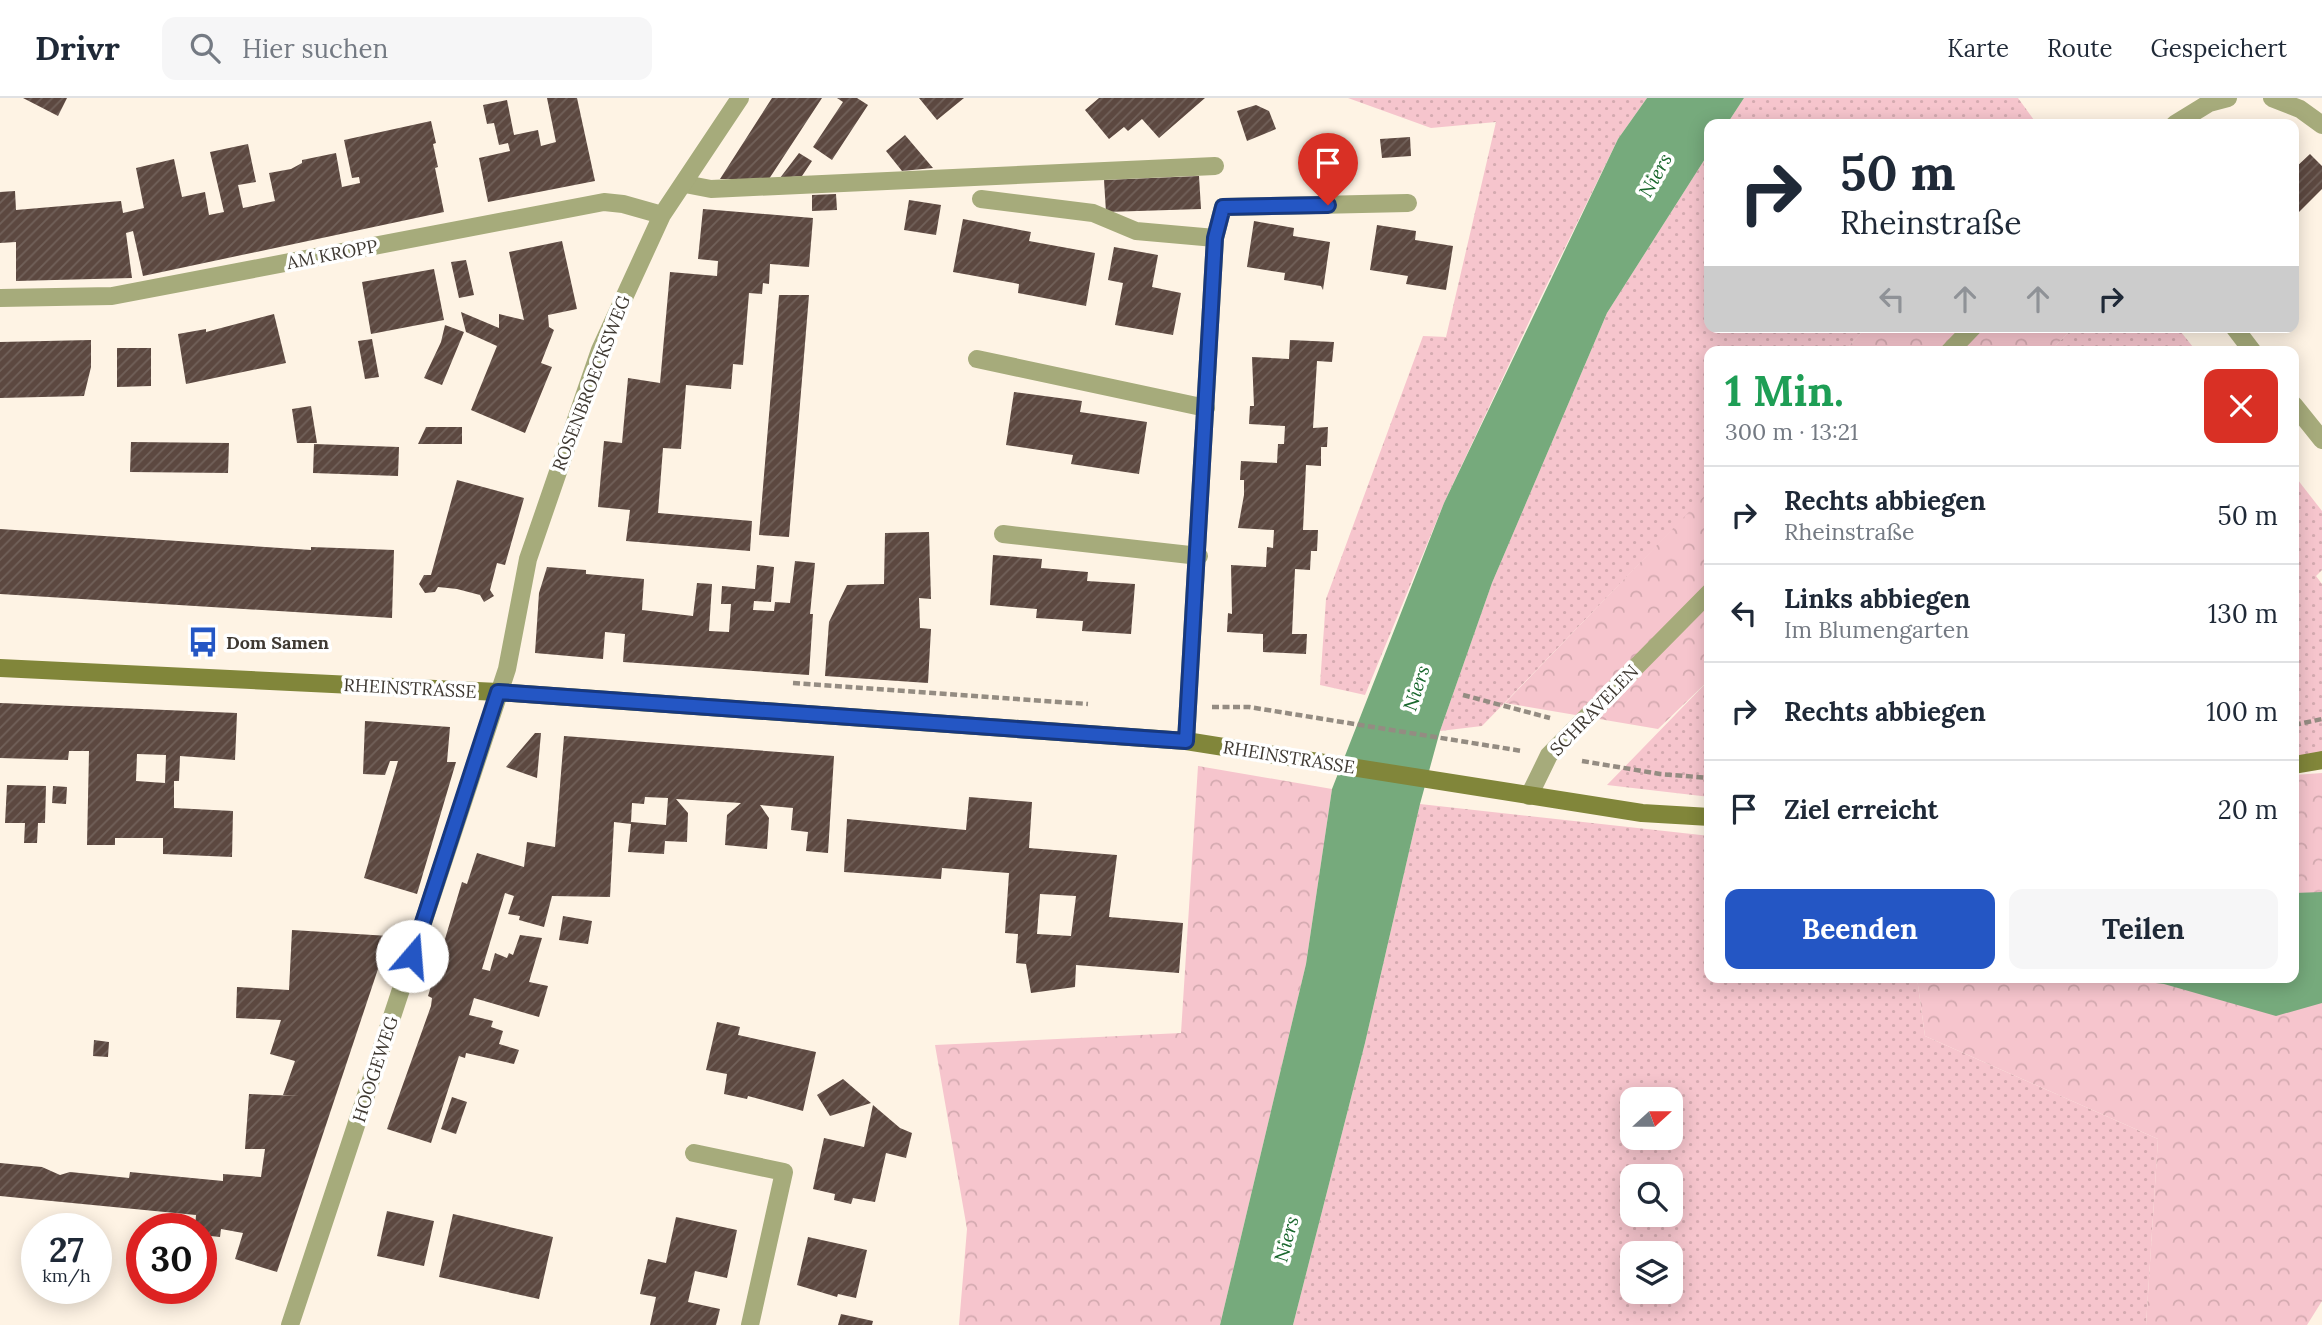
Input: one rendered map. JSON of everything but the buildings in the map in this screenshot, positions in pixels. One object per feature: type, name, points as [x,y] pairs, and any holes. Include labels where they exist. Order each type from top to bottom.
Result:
[{"type":"main road","name":"RHEINSTRASSE","points":[[0,668],[498,692],[1186,741],[1529,796]]},
{"type":"main road","points":[[2299,764],[2322,760]]},
{"type":"main road","points":[[1529,796],[1642,813],[1704,817]]},
{"type":"street","name":"ROSENBROECKSWEG","points":[[498,692],[507,669],[528,559],[600,350],[662,215],[740,98]]},
{"type":"street","points":[[2183,119],[2209,103],[2228,98]]},
{"type":"street","points":[[2272,98],[2300,109],[2322,125]]},
{"type":"street","points":[[685,184],[711,189],[1214,166]]},
{"type":"street","points":[[981,199],[1093,212],[1136,231],[1215,238]]},
{"type":"street","name":"AM KROPP","points":[[0,298],[112,296],[604,202],[662,215]]},
{"type":"street","points":[[1186,741],[1199,556],[1215,238],[1223,207],[1408,203]]},
{"type":"street","points":[[1955,346],[1967,333]]},
{"type":"street","points":[[977,359],[1206,408]]},
{"type":"street","points":[[2299,411],[2322,440]]},
{"type":"street","points":[[1003,534],[1199,556]]},
{"type":"street","name":"SCHRAVELEN","points":[[1529,796],[1549,755],[1704,598]]},
{"type":"street","name":"HOOGEWEG","points":[[290,1325],[498,692]]},
{"type":"street","points":[[694,1153],[783,1172],[750,1325]]},
{"type":"path","points":[[1463,695],[1575,727]]},
{"type":"path","points":[[1318,719],[1660,774],[1704,778]]},
{"type":"path","points":[[2299,724],[2322,719]]},
{"type":"green space","points":[[1348,98],[1647,98],[1618,139],[1536,307],[1444,503],[1365,695],[1320,685],[1326,599],[1423,336],[1446,337],[1496,122],[1431,128]]},
{"type":"green space","points":[[1744,98],[2018,98],[2033,119],[1730,119]]},
{"type":"green space","points":[[1704,160],[1704,333],[1861,333],[1849,346],[1704,346],[1704,497],[1482,726],[1440,731],[1492,583],[1607,313]]},
{"type":"green space","points":[[1861,333],[2068,333],[2055,346],[1849,346]]},
{"type":"green space","points":[[2068,333],[2182,333],[2192,346],[2055,346]]},
{"type":"green space","points":[[2299,481],[2322,511],[2322,570],[2316,576],[2322,584],[2322,759],[2299,763]]},
{"type":"green space","points":[[1704,496],[1704,685],[1658,729],[1505,703]]},
{"type":"green space","points":[[1704,685],[1704,796],[1607,785]]},
{"type":"green space","points":[[1198,766],[1332,789],[1306,964],[1220,1325],[959,1325],[967,1229],[935,1045],[1181,1033]]},
{"type":"green space","points":[[2322,773],[2322,1301],[2307,1325],[2146,1325],[2158,1139],[1925,1036],[1918,983],[2299,983],[2299,775]]},
{"type":"green space","points":[[1420,804],[1704,835],[1704,983],[1918,983],[1925,1036],[2158,1139],[2146,1325],[1293,1325],[1365,1043]]},
{"type":"water","name":"Niers","points":[[1647,98],[1744,98],[1730,119],[1704,119],[1704,160],[1607,313],[1492,583],[1440,731],[1420,804],[1365,1043],[1293,1325],[1220,1325],[1306,964],[1332,789],[1444,503],[1618,139]]},
{"type":"water","points":[[2322,892],[2322,1003],[2276,1016],[2156,983],[2299,983],[2299,893]]},
{"type":"place","name":"Dom Samen","points":[[203,642]]},
{"type":"route","points":[[412,956],[498,692],[1186,741],[1199,556],[1215,238],[1223,207],[1328,205]]}]
